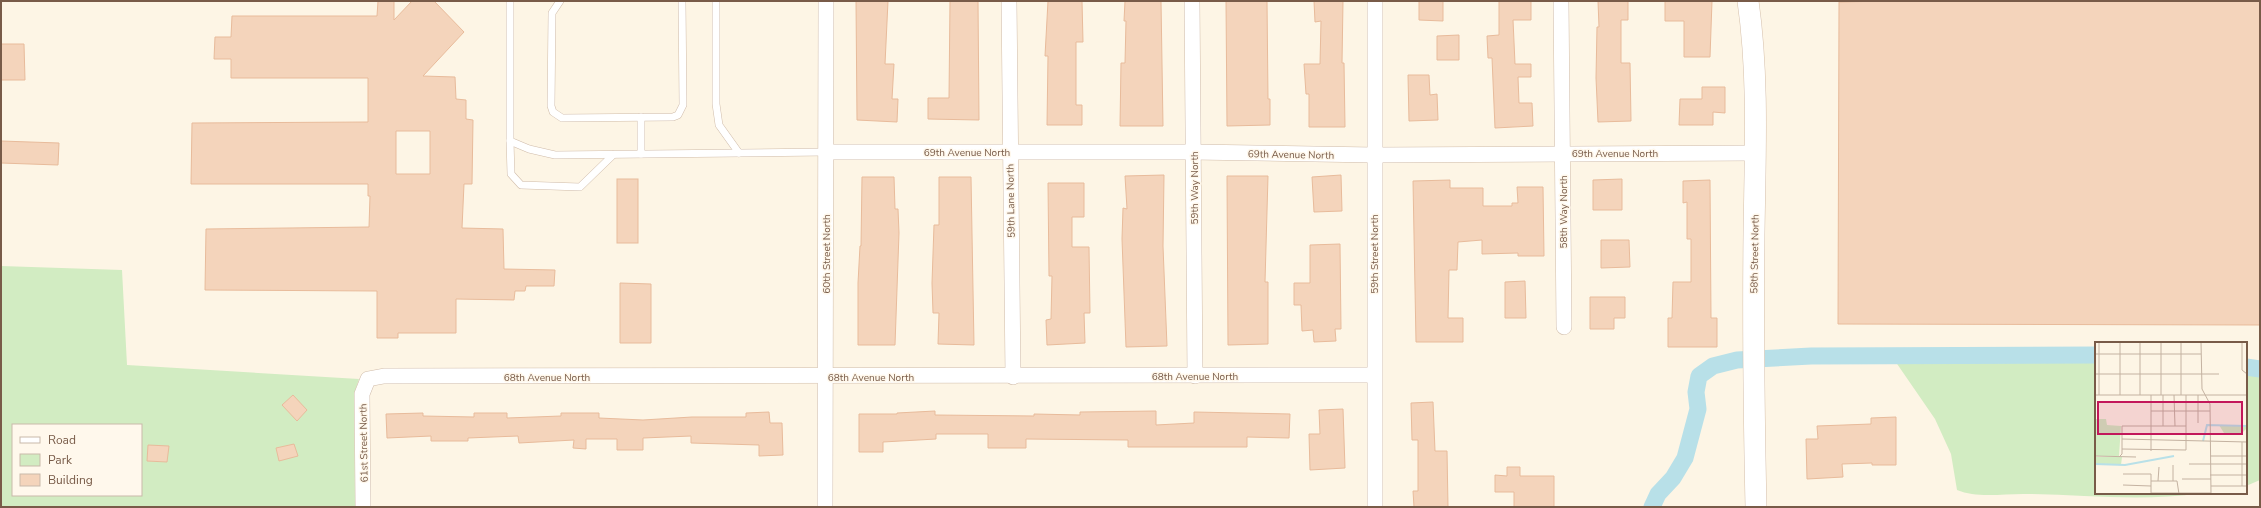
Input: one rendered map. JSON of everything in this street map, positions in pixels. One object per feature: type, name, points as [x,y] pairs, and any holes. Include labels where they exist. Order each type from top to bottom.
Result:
[{"type":"street","name":"60th Street North","points":[[825,507],[826,1]]},
{"type":"street","name":"59th Lane North","points":[[1009,1],[1013,377]]},
{"type":"street","name":"59th Way North","points":[[1192,1],[1195,376]]},
{"type":"street","name":"59th Street North","points":[[1375,1],[1375,507]]},
{"type":"street","name":"58th Way North","points":[[1561,1],[1564,327]]},
{"type":"street","name":"58th Street North","points":[[1748,1],[1753,37],[1755,153],[1753,344],[1756,507]]},
{"type":"street","name":"69th Avenue North","points":[[826,152],[1194,152],[1374,155],[1755,153]]},
{"type":"street","name":"68th Avenue North","points":[[368,379],[384,376],[1013,377],[1374,375]]},
{"type":"street","name":"61st Street North","points":[[363,507],[362,394],[368,379]]},
{"type":"lane","points":[[510,1],[511,174],[521,185],[580,187],[612,155]]},
{"type":"lane","points":[[560,1],[552,13],[553,112],[562,118],[672,117],[682,111],[682,1]]},
{"type":"lane","points":[[716,1],[717,111],[719,125],[739,153]]},
{"type":"lane","points":[[641,117],[641,154]]},
{"type":"lane","points":[[510,141],[529,149],[555,156],[826,152]]},
{"type":"green space","points":[[1,266],[122,270],[127,365],[359,379],[354,394],[355,507],[1,507]]},
{"type":"green space","points":[[1893,358],[2095,361],[2095,494],[2194,494],[2137,498],[2029,494],[1983,495],[1965,493],[1957,490],[1951,454],[1935,419]]},
{"type":"green space","points":[[2247,364],[2260,364],[2260,480],[2247,486]]},
{"type":"building","points":[[378,1],[394,1],[394,20],[412,1],[434,1],[464,32],[423,76],[455,77],[456,99],[466,100],[466,119],[473,120],[472,184],[464,184],[462,228],[503,229],[504,269],[555,270],[554,286],[526,286],[525,291],[515,291],[514,300],[456,299],[456,333],[398,333],[398,338],[377,338],[377,291],[205,290],[206,229],[369,227],[370,196],[368,196],[368,184],[191,184],[192,123],[368,122],[368,78],[231,78],[231,59],[214,59],[215,37],[231,37],[232,16],[377,16]],"holes":[[[396,131],[430,131],[430,174],[396,174]]]},
{"type":"building","points":[[856,1],[888,1],[885,64],[894,64],[892,99],[898,99],[897,122],[857,120]]},
{"type":"building","points":[[950,1],[978,1],[979,120],[928,119],[928,98],[949,98]]},
{"type":"building","points":[[1048,1],[1082,1],[1083,42],[1076,42],[1076,105],[1082,105],[1082,125],[1047,125],[1048,56],[1045,56]]},
{"type":"building","points":[[1125,1],[1161,1],[1163,126],[1120,126],[1121,63],[1125,63]]},
{"type":"building","points":[[1226,1],[1267,1],[1268,99],[1270,99],[1270,125],[1227,126]]},
{"type":"building","points":[[1314,1],[1343,1],[1342,63],[1344,63],[1345,127],[1309,127],[1309,94],[1306,94],[1304,64],[1320,64],[1321,21],[1315,22]]},
{"type":"building","points":[[1419,1],[1443,1],[1443,21],[1419,20]]},
{"type":"building","points":[[1499,1],[1531,1],[1531,20],[1513,20],[1515,64],[1531,64],[1531,77],[1518,77],[1519,103],[1532,103],[1533,126],[1495,128],[1492,58],[1488,58],[1487,36],[1499,35]]},
{"type":"building","points":[[1598,1],[1628,1],[1628,20],[1621,20],[1621,63],[1630,63],[1631,121],[1598,122],[1596,78],[1597,27],[1599,27]]},
{"type":"building","points":[[1665,1],[1712,1],[1710,57],[1684,57],[1684,21],[1665,21]]},
{"type":"building","points":[[2260,1],[2260,325],[1838,324],[1839,2]]},
{"type":"building","points":[[1459,35],[1459,60],[1437,60],[1437,36]]},
{"type":"building","points":[[1,44],[24,44],[25,80],[1,80]]},
{"type":"building","points":[[1408,75],[1429,75],[1430,95],[1437,94],[1438,120],[1409,121]]},
{"type":"building","points":[[1702,87],[1725,87],[1725,113],[1713,112],[1713,125],[1679,125],[1680,99],[1702,99]]},
{"type":"building","points":[[1,141],[59,143],[58,165],[1,163]]},
{"type":"building","points":[[1164,175],[1163,246],[1167,346],[1126,347],[1122,239],[1123,208],[1127,209],[1125,176]]},
{"type":"building","points":[[1341,175],[1342,211],[1314,212],[1312,177]]},
{"type":"building","points":[[1227,176],[1268,176],[1265,282],[1268,282],[1268,344],[1228,345]]},
{"type":"building","points":[[862,177],[894,177],[895,209],[898,209],[899,233],[895,345],[858,345],[858,283],[861,246]]},
{"type":"building","points":[[939,177],[971,177],[974,345],[938,344],[939,313],[933,313],[932,283],[934,225],[939,225]]},
{"type":"building","points":[[617,179],[638,179],[638,243],[617,243]]},
{"type":"building","points":[[1622,179],[1622,210],[1593,210],[1593,180]]},
{"type":"building","points":[[1450,180],[1450,188],[1483,188],[1483,206],[1512,206],[1512,203],[1518,203],[1517,187],[1543,187],[1544,256],[1518,256],[1518,253],[1482,254],[1482,240],[1458,242],[1457,270],[1449,270],[1448,318],[1463,318],[1463,342],[1416,342],[1413,181]]},
{"type":"building","points":[[1710,180],[1711,318],[1717,318],[1717,347],[1668,347],[1668,318],[1672,318],[1673,282],[1691,282],[1691,239],[1687,239],[1687,202],[1683,203],[1683,181]]},
{"type":"building","points":[[1048,183],[1084,183],[1084,217],[1072,217],[1072,247],[1089,247],[1090,313],[1084,313],[1085,343],[1047,345],[1046,320],[1051,319],[1052,276],[1049,276]]},
{"type":"building","points":[[1601,240],[1629,240],[1630,267],[1601,268]]},
{"type":"building","points":[[1340,244],[1341,329],[1335,329],[1336,341],[1314,342],[1313,330],[1302,331],[1301,305],[1294,305],[1294,283],[1310,283],[1310,245]]},
{"type":"building","points":[[1525,281],[1526,318],[1505,318],[1505,282]]},
{"type":"building","points":[[620,283],[651,284],[651,343],[620,343]]},
{"type":"building","points":[[1590,297],[1625,297],[1625,318],[1614,318],[1614,329],[1590,329]]},
{"type":"building","points":[[293,395],[307,410],[297,421],[282,405]]},
{"type":"building","points":[[1433,402],[1435,451],[1447,451],[1448,507],[1414,507],[1413,491],[1418,491],[1418,440],[1412,440],[1411,403]]},
{"type":"building","points":[[1343,409],[1345,468],[1310,470],[1309,434],[1320,434],[1319,410]]},
{"type":"building","points":[[935,411],[935,415],[1034,416],[1034,414],[1080,415],[1080,412],[1156,411],[1156,425],[1194,423],[1194,412],[1290,414],[1289,438],[1247,437],[1247,447],[1128,447],[1128,440],[1026,439],[1026,448],[988,448],[988,434],[936,434],[936,439],[883,442],[883,452],[859,452],[859,414],[897,414]]},
{"type":"building","points":[[769,412],[770,423],[782,423],[783,455],[759,456],[759,445],[691,443],[691,436],[643,438],[643,450],[617,450],[617,439],[586,439],[586,449],[573,448],[574,440],[519,443],[518,436],[468,438],[468,441],[431,441],[431,436],[387,438],[386,414],[423,413],[423,416],[474,417],[474,413],[507,413],[507,418],[561,416],[561,413],[599,413],[599,418],[643,420],[692,417],[746,417],[746,413]]},
{"type":"building","points":[[1896,417],[1896,465],[1872,465],[1872,463],[1842,464],[1843,477],[1807,479],[1806,439],[1818,439],[1817,426],[1871,424],[1871,418]]},
{"type":"building","points":[[294,444],[298,456],[279,461],[276,448]]},
{"type":"building","points":[[148,445],[169,446],[167,462],[147,461]]},
{"type":"building","points":[[1507,467],[1520,467],[1520,476],[1554,476],[1554,507],[1514,507],[1514,492],[1495,492],[1495,475],[1507,476]]},
{"type":"waterway","points":[[1652,507],[1658,494],[1673,478],[1685,458],[1698,409],[1696,392],[1699,376],[1713,366],[1737,360],[1811,356],[2095,355]]},
{"type":"waterway","points":[[2247,367],[2260,369]]}]
